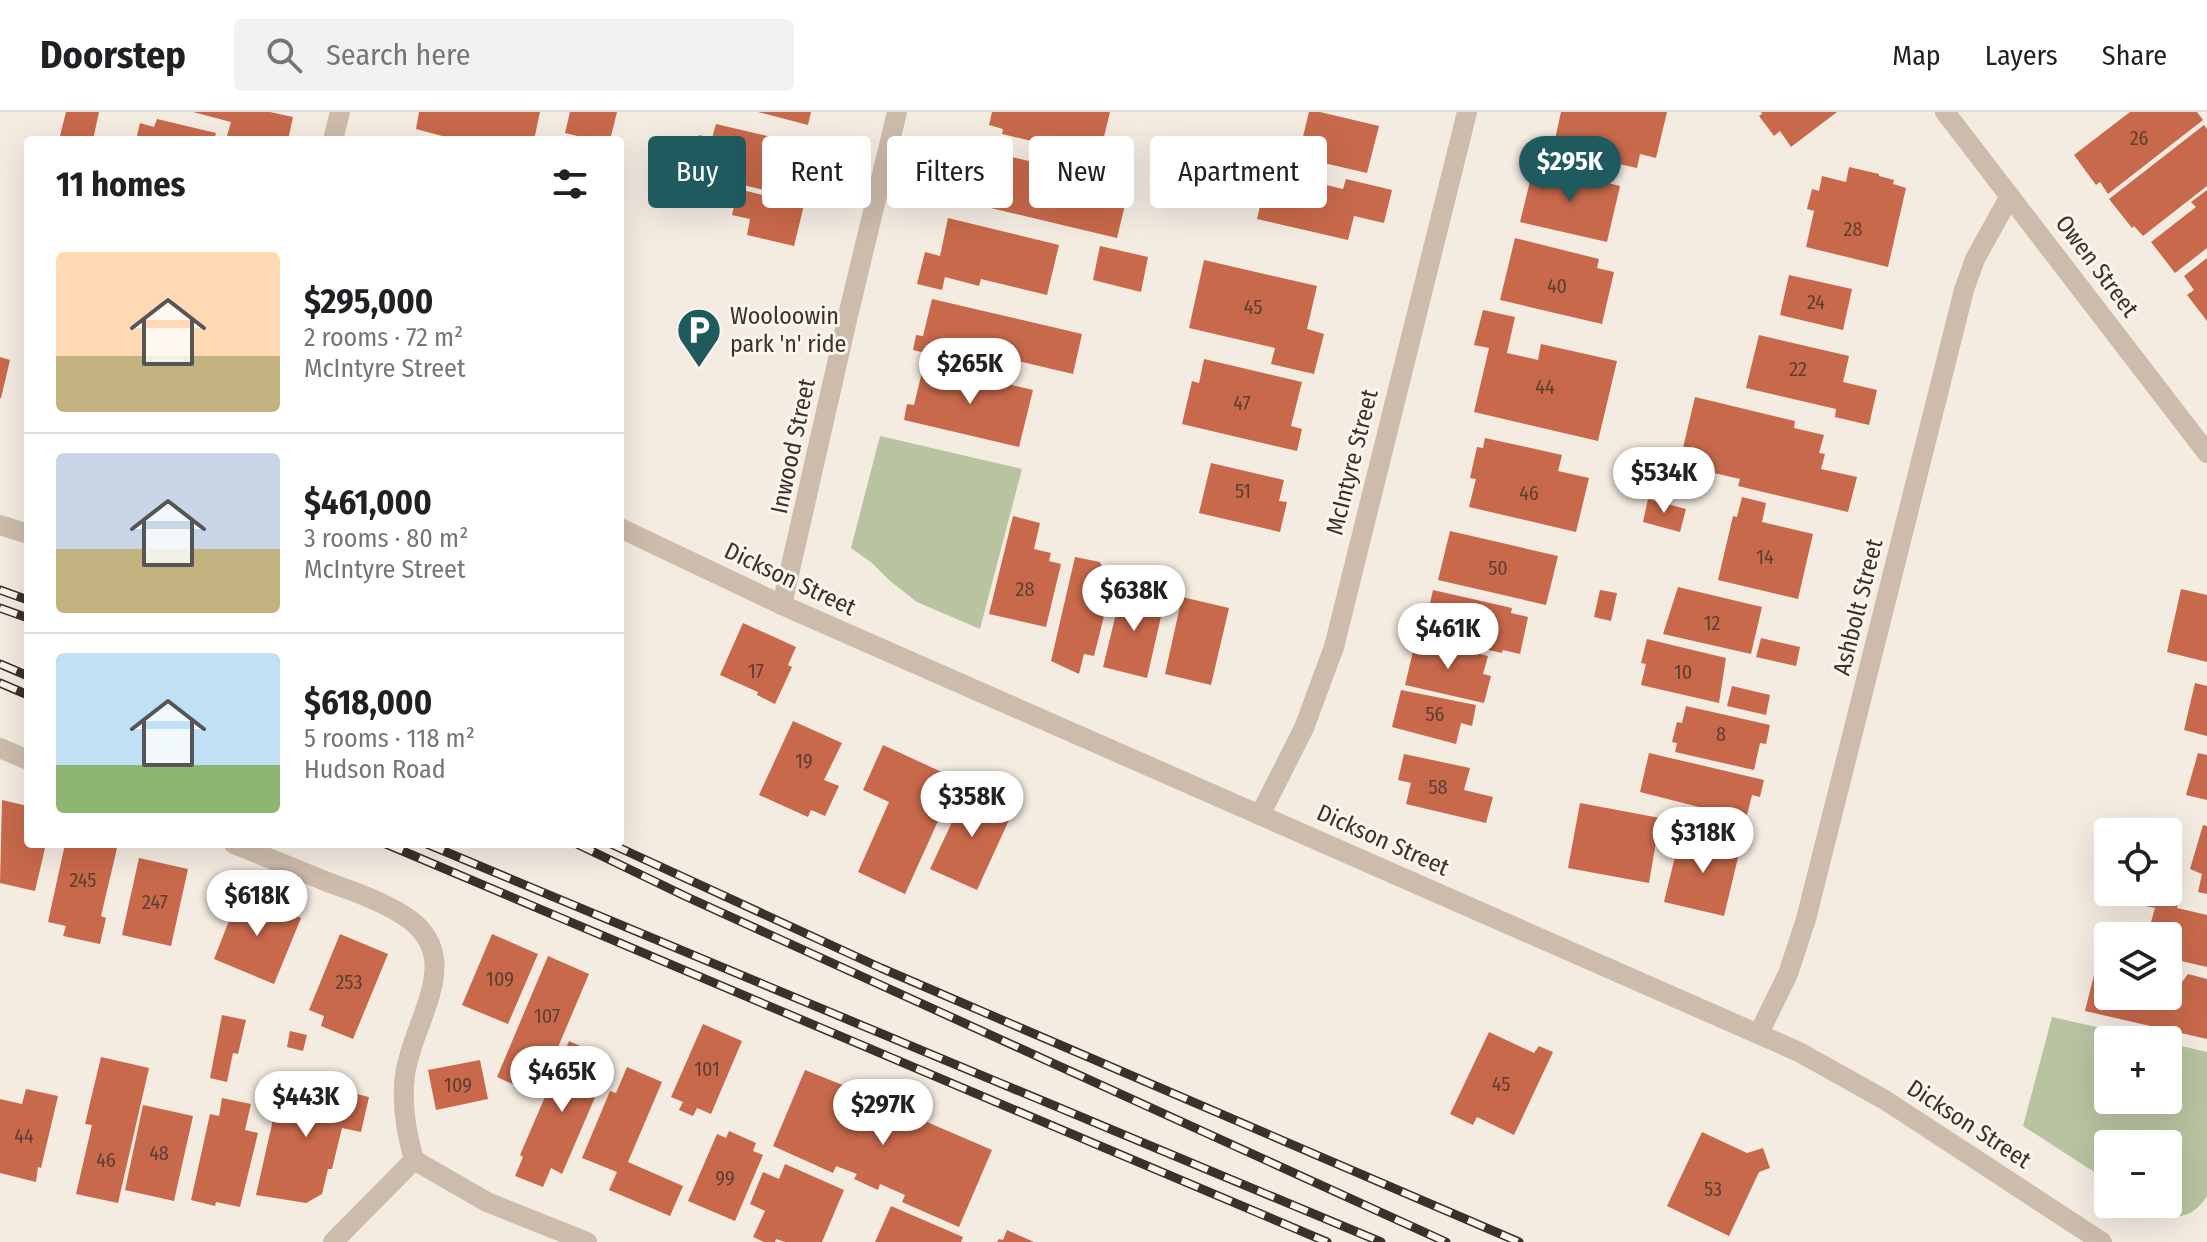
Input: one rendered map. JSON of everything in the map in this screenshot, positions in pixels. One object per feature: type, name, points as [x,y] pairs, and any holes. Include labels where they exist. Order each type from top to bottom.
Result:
[{"type":"street","points":[[334,136],[340,112]]},
{"type":"street","name":"Inwood Street","points":[[782,605],[897,112]]},
{"type":"street","name":"McIntyre Street","points":[[1260,815],[1304,728],[1334,647],[1467,112]]},
{"type":"street","name":"Owen Street","points":[[1945,112],[2207,453]]},
{"type":"street","name":"Ashbolt Street","points":[[1759,1033],[1788,974],[1806,919],[1964,290],[1975,259],[2010,196]]},
{"type":"street","points":[[0,525],[24,533]]},
{"type":"street","name":"Dickson Street","points":[[624,530],[782,605],[1799,1052],[1885,1100],[2102,1242]]},
{"type":"street","points":[[0,748],[24,758]]},
{"type":"street","points":[[244,848],[380,902],[424,931],[435,953],[435,976],[405,1073],[403,1106],[414,1160],[487,1202],[587,1242]]},
{"type":"street","points":[[333,1242],[414,1160]]},
{"type":"green space","points":[[880,436],[1022,469],[980,629],[917,602],[851,548]]},
{"type":"green space","points":[[2052,1017],[2094,1026],[2094,1114],[2182,1114],[2182,1046],[2207,1052],[2207,1196],[2186,1215],[2182,1216],[2182,1130],[2094,1130],[2094,1172],[2023,1126]]},
{"type":"building","points":[[66,112],[99,112],[94,136],[60,136]]},
{"type":"building","points":[[193,112],[270,112],[293,117],[289,136],[227,136],[231,122]]},
{"type":"building","points":[[419,112],[540,112],[535,136],[442,136],[416,129]]},
{"type":"building","points":[[570,112],[617,112],[611,136],[565,133]]},
{"type":"building","points":[[758,112],[811,112],[808,125]]},
{"type":"building","points":[[992,112],[1110,112],[1104,136],[1029,136],[1029,140],[1002,134],[1003,129],[989,125]]},
{"type":"building","points":[[1309,112],[1379,126],[1367,173],[1327,164],[1327,136],[1303,136]]},
{"type":"building","points":[[1561,112],[1667,112],[1656,158],[1640,154],[1637,168],[1553,149]]},
{"type":"building","points":[[1761,112],[1837,112],[1791,147],[1780,131],[1774,136],[1759,116]]},
{"type":"building","points":[[2130,112],[2197,112],[2203,120],[2108,194],[2100,182],[2096,185],[2074,155]]},
{"type":"building","points":[[157,119],[216,133],[215,136],[137,136],[140,123],[154,127]]},
{"type":"building","points":[[716,124],[768,136],[762,136],[762,190],[746,186],[746,136],[713,136]]},
{"type":"building","points":[[2204,125],[2207,129],[2207,186],[2143,236],[2134,226],[2132,228],[2109,199]]},
{"type":"building","points":[[1013,157],[1029,161],[1029,208],[1124,208],[1117,238],[990,208],[1013,208]]},
{"type":"building","points":[[1534,165],[1620,186],[1607,242],[1520,222]]},
{"type":"building","points":[[1849,167],[1879,174],[1894,180],[1893,184],[1906,188],[1888,267],[1806,247],[1814,211],[1807,209],[1812,189],[1819,191],[1822,176],[1846,182]]},
{"type":"building","points":[[1346,179],[1392,190],[1384,223],[1354,216],[1348,240],[1257,219],[1260,208],[1327,208],[1327,185],[1343,189]]},
{"type":"building","points":[[2207,190],[2207,248],[2175,273],[2151,242],[2196,207],[2191,202]]},
{"type":"building","points":[[746,191],[762,195],[762,208],[803,208],[794,246],[747,235],[750,219],[732,215],[734,208],[746,208]]},
{"type":"building","points":[[948,218],[1059,245],[1047,295],[981,279],[979,286],[945,277],[942,290],[917,284],[925,252],[940,256]]},
{"type":"building","points":[[1515,238],[1599,259],[1597,268],[1614,272],[1602,324],[1500,300]]},
{"type":"building","points":[[1100,246],[1148,257],[1141,292],[1093,280]]},
{"type":"building","points":[[2207,258],[2207,321],[2187,295],[2194,290],[2184,276]]},
{"type":"building","points":[[1204,260],[1317,286],[1307,329],[1324,334],[1314,374],[1271,364],[1275,348],[1189,328]]},
{"type":"building","points":[[1789,275],[1852,289],[1843,330],[1780,315]]},
{"type":"building","points":[[932,299],[1082,334],[1073,374],[989,354],[987,367],[913,350],[916,335],[923,336]]},
{"type":"building","points":[[1483,310],[1515,317],[1507,353],[1538,360],[1541,344],[1617,361],[1598,441],[1474,412],[1489,348],[1474,345]]},
{"type":"building","points":[[1759,335],[1849,356],[1843,382],[1877,390],[1869,425],[1835,417],[1836,409],[1746,388]]},
{"type":"building","points":[[0,357],[10,360],[1,398],[0,398]]},
{"type":"building","points":[[1204,359],[1302,382],[1291,426],[1302,429],[1297,451],[1182,424],[1192,381],[1199,383]]},
{"type":"building","points":[[924,364],[1033,390],[1019,447],[904,420],[907,404],[914,405]]},
{"type":"building","points":[[1695,397],[1795,421],[1794,428],[1824,435],[1819,453],[1825,454],[1821,469],[1857,477],[1848,512],[1738,486],[1740,479],[1679,465]]},
{"type":"building","points":[[1485,438],[1562,455],[1558,471],[1589,478],[1576,532],[1469,507],[1476,479],[1470,478],[1477,447],[1483,448]]},
{"type":"building","points":[[1211,463],[1284,480],[1279,501],[1287,502],[1280,532],[1199,513]]},
{"type":"building","points":[[1742,497],[1766,503],[1762,522],[1813,534],[1798,599],[1718,580],[1733,516],[1737,517]]},
{"type":"building","points":[[1648,499],[1686,509],[1680,532],[1643,522]]},
{"type":"building","points":[[1013,516],[1040,523],[1034,549],[1051,553],[1049,561],[1061,564],[1046,627],[989,614]]},
{"type":"building","points":[[1450,531],[1558,556],[1546,605],[1438,580]]},
{"type":"building","points":[[1075,557],[1100,562],[1111,588],[1094,656],[1084,654],[1079,674],[1051,661]]},
{"type":"building","points":[[1678,587],[1762,607],[1751,654],[1663,634]]},
{"type":"building","points":[[1122,589],[1165,599],[1147,678],[1103,667]]},
{"type":"building","points":[[2181,589],[2207,595],[2207,662],[2167,652]]},
{"type":"building","points":[[1433,590],[1512,608],[1511,613],[1528,617],[1520,654],[1503,650],[1502,653],[1423,635]]},
{"type":"building","points":[[1600,590],[1617,593],[1611,621],[1594,617]]},
{"type":"building","points":[[1182,597],[1229,608],[1211,685],[1165,674]]},
{"type":"building","points":[[743,623],[796,647],[788,665],[792,667],[775,704],[757,695],[758,692],[720,675]]},
{"type":"building","points":[[1761,638],[1800,647],[1796,666],[1756,657]]},
{"type":"building","points":[[1416,639],[1488,656],[1483,674],[1491,676],[1484,703],[1405,685]]},
{"type":"building","points":[[1647,639],[1726,658],[1719,703],[1641,685],[1646,664],[1641,663]]},
{"type":"building","points":[[2195,683],[2207,686],[2207,736],[2184,730]]},
{"type":"building","points":[[1732,686],[1770,695],[1766,715],[1727,706]]},
{"type":"building","points":[[1401,690],[1476,705],[1472,726],[1461,723],[1456,744],[1392,727]]},
{"type":"building","points":[[1686,706],[1770,725],[1766,744],[1760,743],[1754,770],[1675,752],[1677,743],[1672,742],[1677,722],[1682,723]]},
{"type":"building","points":[[793,721],[842,743],[824,780],[839,786],[825,816],[811,810],[808,817],[759,795]]},
{"type":"building","points":[[883,745],[957,779],[905,894],[858,872],[889,802],[863,790]]},
{"type":"building","points":[[1649,753],[1764,780],[1760,797],[1752,795],[1746,819],[1640,792]]},
{"type":"building","points":[[2198,753],[2207,755],[2207,800],[2186,795]]},
{"type":"building","points":[[1404,754],[1470,768],[1464,790],[1493,797],[1486,823],[1406,804],[1411,783],[1398,780]]},
{"type":"building","points":[[968,788],[1014,809],[977,890],[930,869]]},
{"type":"building","points":[[2,800],[24,805],[24,848],[45,848],[35,891],[0,883]]},
{"type":"building","points":[[1580,803],[1660,818],[1649,883],[1568,868]]},
{"type":"building","points":[[2203,825],[2207,826],[2207,894],[2198,892],[2202,874],[2190,869]]},
{"type":"building","points":[[1701,836],[1741,845],[1724,916],[1664,902],[1679,840],[1699,845]]},
{"type":"building","points":[[64,848],[117,848],[101,916],[106,918],[100,944],[63,936],[66,926],[48,922]]},
{"type":"building","points":[[139,858],[188,869],[171,946],[122,935]]},
{"type":"building","points":[[240,893],[301,918],[274,984],[214,959]]},
{"type":"building","points":[[2146,906],[2178,906],[2207,915],[2207,967],[2182,961],[2182,922],[2151,922],[2155,908]]},
{"type":"building","points":[[340,934],[388,954],[353,1039],[321,1026],[324,1016],[309,1010]]},
{"type":"building","points":[[492,934],[538,954],[508,1024],[462,1005]]},
{"type":"building","points":[[548,956],[589,974],[550,1066],[532,1058],[519,1087],[497,1077]]},
{"type":"building","points":[[2188,974],[2207,979],[2207,1039],[2182,1033],[2182,1026],[2150,1026],[2085,1011],[2094,975],[2094,1010],[2182,1010],[2182,982]]},
{"type":"building","points":[[222,1015],[246,1020],[238,1054],[233,1053],[227,1082],[210,1078]]},
{"type":"building","points":[[703,1024],[742,1041],[711,1114],[697,1108],[693,1116],[679,1110],[683,1102],[671,1097]]},
{"type":"building","points":[[290,1031],[307,1035],[303,1051],[287,1047]]},
{"type":"building","points":[[1489,1032],[1534,1053],[1539,1046],[1553,1052],[1514,1135],[1477,1117],[1473,1125],[1450,1114]]},
{"type":"building","points":[[569,1041],[611,1060],[562,1174],[551,1168],[543,1187],[515,1176],[523,1157],[520,1155]]},
{"type":"building","points":[[101,1057],[149,1068],[118,1203],[76,1194],[92,1125],[85,1124]]},
{"type":"building","points":[[480,1060],[488,1099],[436,1110],[428,1070]]},
{"type":"building","points":[[627,1067],[662,1082],[628,1162],[683,1186],[670,1216],[609,1190],[617,1172],[582,1158],[610,1091],[616,1093]]},
{"type":"building","points":[[805,1070],[928,1119],[927,1122],[992,1150],[959,1227],[902,1202],[905,1195],[880,1184],[878,1190],[854,1179],[857,1174],[836,1166],[833,1173],[773,1146]]},
{"type":"building","points":[[283,1075],[324,1084],[317,1116],[325,1117],[332,1088],[369,1097],[361,1132],[342,1128],[322,1194],[306,1203],[256,1195]]},
{"type":"building","points":[[26,1089],[58,1096],[36,1182],[0,1173],[0,1099],[22,1104]]},
{"type":"building","points":[[222,1098],[251,1104],[245,1130],[258,1133],[240,1207],[216,1202],[215,1206],[191,1200],[210,1114],[219,1116]]},
{"type":"building","points":[[143,1105],[193,1116],[174,1201],[125,1190]]},
{"type":"building","points":[[729,1131],[756,1143],[753,1151],[763,1155],[735,1221],[688,1201],[717,1134],[726,1138]]},
{"type":"building","points":[[1702,1132],[1747,1153],[1763,1148],[1770,1168],[1759,1172],[1729,1236],[1667,1206]]},
{"type":"building","points":[[785,1164],[844,1190],[822,1242],[785,1242],[776,1239],[775,1242],[764,1242],[753,1237],[765,1211],[750,1204],[763,1172],[779,1179]]},
{"type":"building","points":[[891,1206],[963,1237],[961,1242],[875,1242]]},
{"type":"building","points":[[1007,1230],[1034,1242],[997,1242],[1003,1240]]},
{"type":"railway","points":[[0,590],[24,599]]},
{"type":"railway","points":[[0,608],[24,617]]},
{"type":"railway","points":[[0,664],[24,674]]},
{"type":"railway","points":[[0,683],[24,693]]},
{"type":"railway","points":[[395,848],[1327,1242]]},
{"type":"railway","points":[[437,848],[1381,1242]]},
{"type":"railway","points":[[585,848],[1446,1242]]},
{"type":"railway","points":[[620,848],[881,968],[1519,1242]]},
{"type":"place","name":"Wooloowin park 'n' ride","points":[[699,369]]}]
